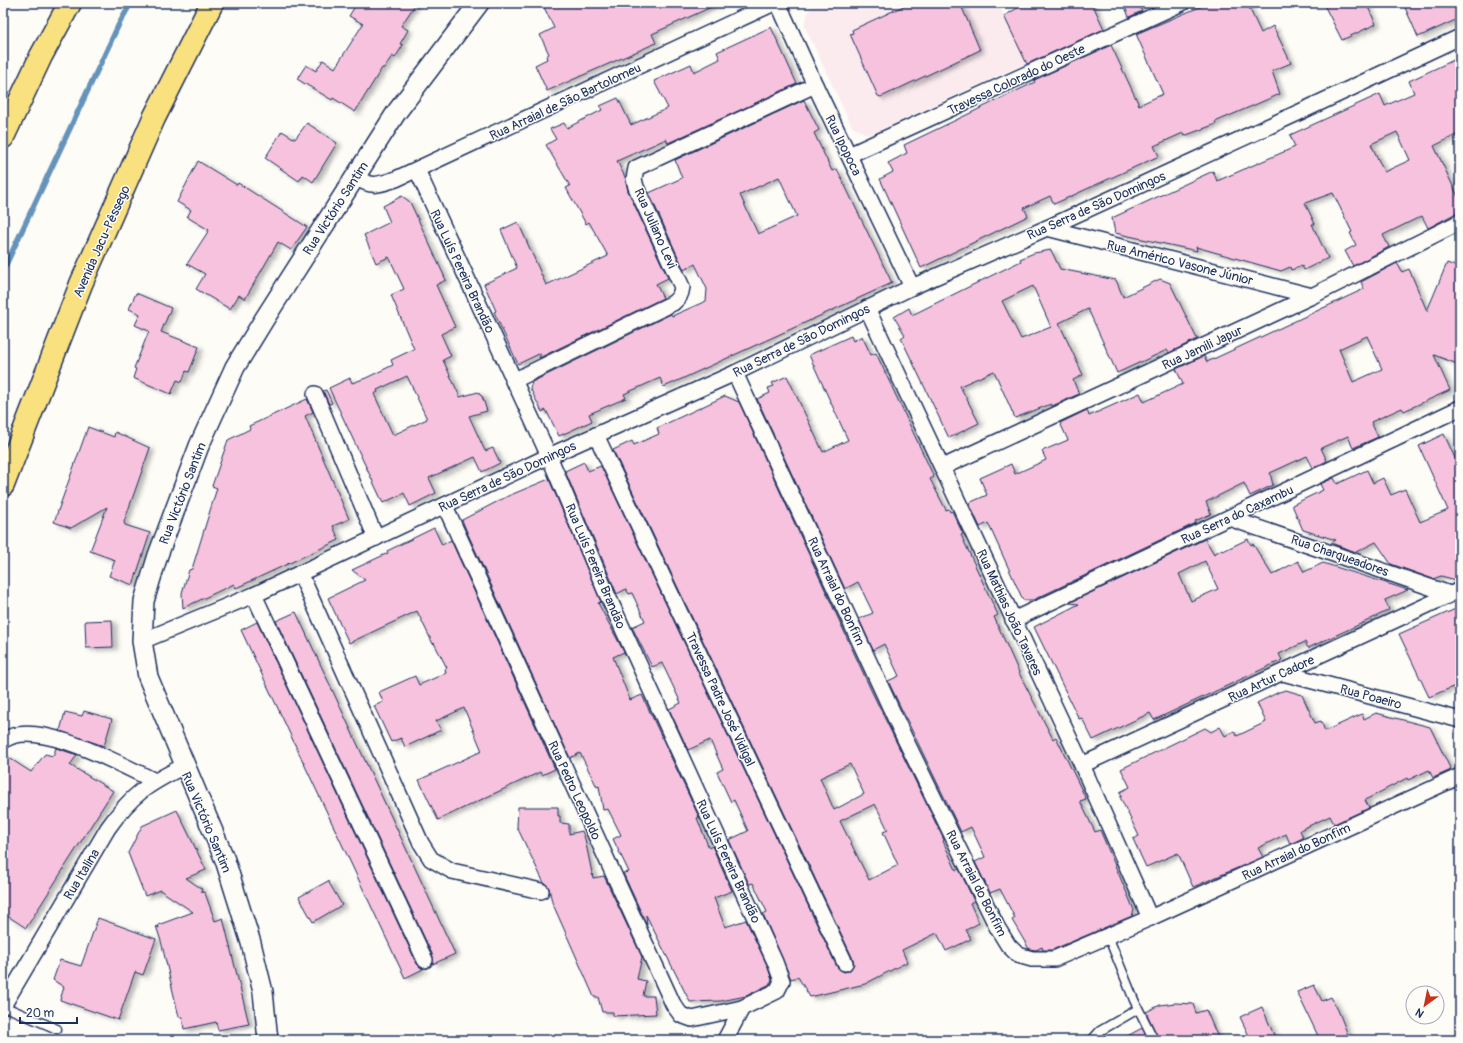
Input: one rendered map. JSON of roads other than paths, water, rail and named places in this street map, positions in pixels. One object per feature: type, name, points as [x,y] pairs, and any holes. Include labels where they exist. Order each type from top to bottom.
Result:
[{"type":"highway","points":[[3,137],[41,56],[70,3]]},
{"type":"highway","name":"Avenida Jacu-Pêssego","points":[[3,485],[81,284],[154,118],[212,3]]},
{"type":"street","name":"Rua Victório Santim","points":[[268,1040],[263,992],[252,943],[225,860],[184,766],[148,677],[142,641],[144,601],[158,555],[199,446],[235,367],[264,318],[396,113],[479,3]]},
{"type":"street","name":"Rua Arraial de São Bartolomeu","points":[[355,177],[366,184],[376,185],[417,170],[774,3]]},
{"type":"street","name":"Rua Ipopoca","points":[[778,3],[815,85],[912,287]]},
{"type":"street","name":"Travessa Colorado do Oeste","points":[[849,155],[1182,3]]},
{"type":"street","name":"Rua Serra de São Domingos","points":[[142,641],[254,595],[549,456],[735,373],[912,287],[1047,228],[1295,115],[1460,37]]},
{"type":"street","name":"Rua Juliano Levi","points":[[513,381],[673,303],[681,294],[682,287],[636,187],[634,178],[636,168],[815,85]]},
{"type":"street","name":"Rua Luís Pereira Brandão","points":[[417,170],[513,381],[549,456],[606,592],[776,962],[782,981],[778,991],[742,1008]]},
{"type":"street","name":"Rua Jamili Japur","points":[[943,467],[1312,296],[1459,225]]},
{"type":"street","name":"Rua Américo Vasone Júnior","points":[[1047,228],[1312,296]]},
{"type":"street","name":"Rua Mathias João Tavares","points":[[867,308],[1082,765],[1150,918]]},
{"type":"street","name":"Rua Arraial do Bonfim","points":[[735,373],[904,737],[997,927],[1008,945],[1018,955],[1032,959],[1054,958],[1150,918],[1460,776]]},
{"type":"street","points":[[315,394],[376,538]]},
{"type":"street","name":"Rua Serra do Caxambu","points":[[1013,620],[1460,408]]},
{"type":"street","name":"Travessa Padre José Vidigal","points":[[596,435],[845,963]]},
{"type":"street","name":"Rua Pedro Leopoldo","points":[[445,506],[673,1004],[681,1015],[692,1019],[742,1008]]},
{"type":"street","name":"Rua Charqueadores","points":[[1229,518],[1455,592]]},
{"type":"street","points":[[300,573],[421,843],[431,859],[452,871],[541,891]]},
{"type":"street","name":"Rua Artur Cadore","points":[[1082,765],[1455,592]]},
{"type":"street","points":[[254,595],[424,960]]},
{"type":"street","name":"Rua Poaeiro","points":[[1283,673],[1460,720]]},
{"type":"street","points":[[3,740],[9,736],[32,733],[61,740],[97,752],[155,781]]},
{"type":"street","name":"Rua Italina","points":[[3,1006],[8,988],[123,806],[155,781],[184,766]]},
{"type":"street","points":[[725,1040],[742,1008]]},
{"type":"lane","points":[[1108,936],[1138,1009],[1154,1040]]},
{"type":"lane","points":[[3,1006],[57,1029]]},
{"type":"lane","points":[[1092,1040],[1100,1031],[1138,1009]]},
{"type":"waterway","points":[[3,271],[119,24],[131,3]]}]
